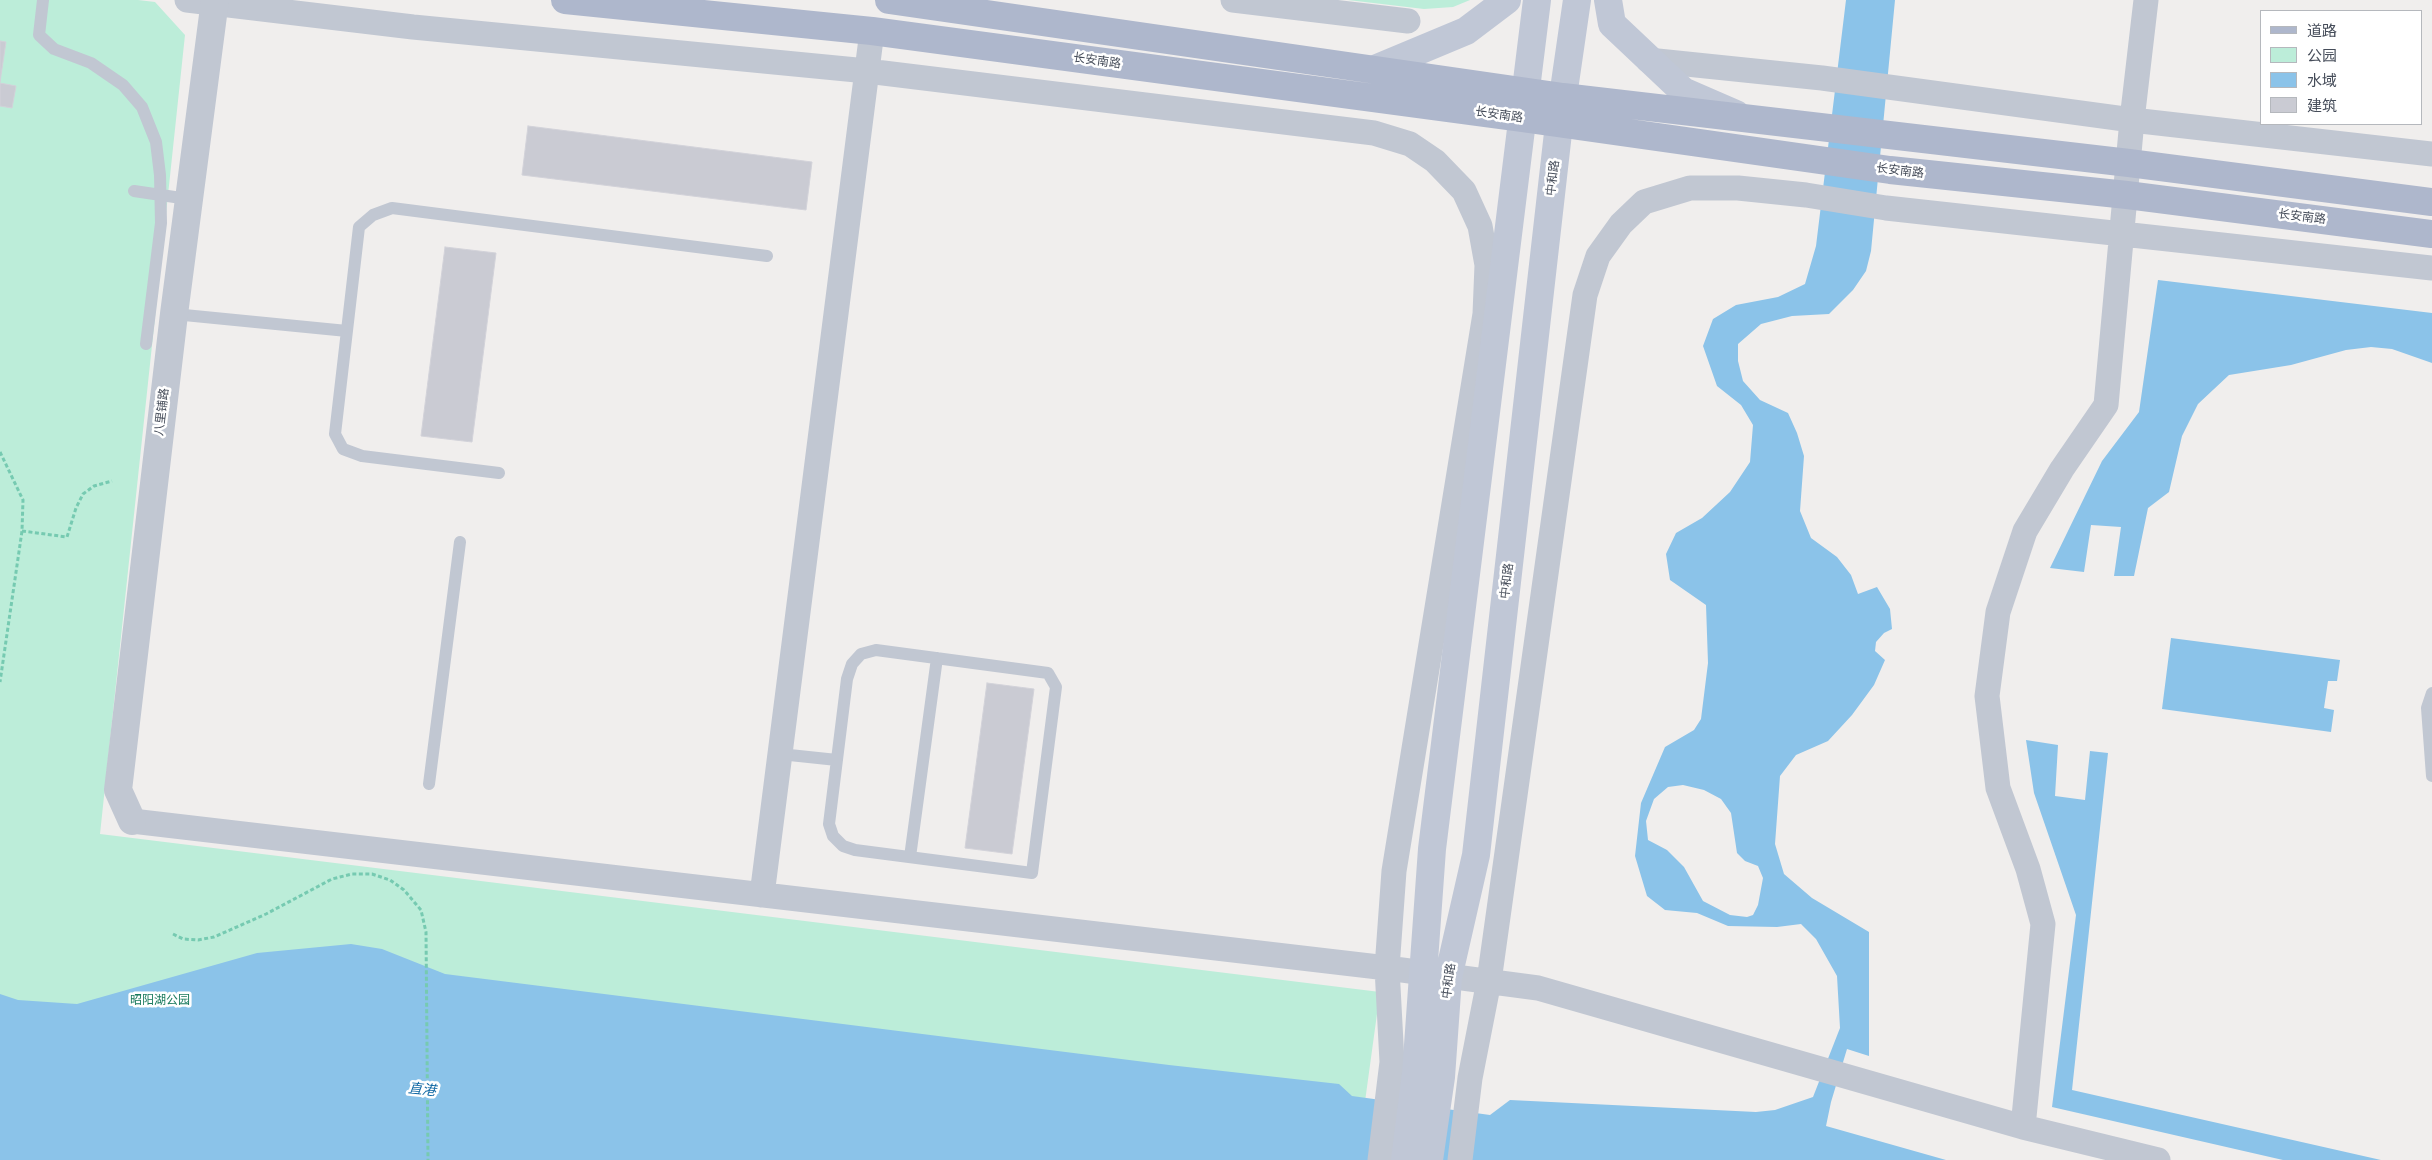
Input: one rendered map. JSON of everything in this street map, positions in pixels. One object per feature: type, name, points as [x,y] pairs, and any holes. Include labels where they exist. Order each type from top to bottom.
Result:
[{"type":"main road","name":"长安南路","points":[[565,0],[872,31],[1523,118],[1890,170],[2127,195],[2432,234]]},
{"type":"main road","points":[[889,0],[1563,97],[2129,163],[2432,202]]},
{"type":"main road","points":[[1375,69],[1466,31],[1507,0]]},
{"type":"main road","name":"中和路","points":[[1436,976],[1433,840],[1537,0]]},
{"type":"main road","name":"中和路","points":[[1405,1160],[1416,1071],[1436,976],[1476,855],[1563,97],[1577,0]]},
{"type":"main road","points":[[1608,0],[1612,24],[1683,92],[1752,120]]},
{"type":"main road","name":"中和路","points":[[1416,1071],[1429,1160]]},
{"type":"street","points":[[187,0],[413,26],[867,71],[1374,133],[1410,144],[1435,161],[1464,190],[1480,226],[1487,265],[1485,314],[1394,871],[1387,968],[1416,1071],[1380,1160]]},
{"type":"street","points":[[1232,0],[1408,21]]},
{"type":"street","points":[[2023,1127],[2043,924],[2028,869],[1998,788],[1986,696],[1998,612],[2025,531],[2062,470],[2106,405],[2127,195],[2132,120],[2146,0]]},
{"type":"street","name":"八里铺路","points":[[132,821],[118,790],[188,199],[215,2]]},
{"type":"street","points":[[762,895],[872,31]]},
{"type":"street","points":[[1648,60],[1822,78],[2132,120],[2432,154]]},
{"type":"street","points":[[1460,1160],[1470,1078],[1489,981],[1585,295],[1598,256],[1621,224],[1644,202],[1690,188],[1738,188],[1806,195],[1886,208],[2432,268]]},
{"type":"street","points":[[132,821],[1387,968],[1538,988],[2023,1127],[2158,1160]]},
{"type":"lane","points":[[43,0],[39,35],[54,49],[91,63],[123,85],[142,107],[156,142],[161,223],[146,344]]},
{"type":"lane","points":[[134,192],[188,199]]},
{"type":"lane","points":[[499,474],[362,456],[343,449],[335,434],[359,227],[373,215],[392,208],[767,256]]},
{"type":"lane","points":[[174,314],[347,331]]},
{"type":"lane","points":[[429,784],[460,542]]},
{"type":"lane","points":[[876,650],[937,658],[1048,673],[1056,686],[1032,873],[855,850],[842,846],[833,836],[829,824],[847,679],[852,664],[861,654],[876,650]]},
{"type":"lane","points":[[910,857],[937,658]]},
{"type":"lane","points":[[2432,693],[2427,708],[2432,776]]},
{"type":"lane","points":[[780,754],[837,760]]},
{"type":"path","points":[[0,452],[22,500],[22,531],[0,682]]},
{"type":"path","points":[[22,531],[67,537],[76,508],[83,494],[94,486],[112,482]]},
{"type":"path","points":[[173,934],[183,939],[198,940],[214,937],[266,914],[332,879],[352,874],[372,874],[390,880],[397,885],[421,910],[426,932],[428,1160]]},
{"type":"green space","name":"昭阳湖公园","points":[[0,0],[138,0],[155,2],[185,35],[100,834],[1380,992],[1357,1160],[0,1160]]},
{"type":"green space","points":[[1348,0],[1470,0],[1453,7],[1424,9]]},
{"type":"water","name":"直港","points":[[1846,0],[1895,0],[1871,251],[1866,271],[1853,290],[1829,314],[1792,316],[1761,324],[1738,344],[1738,361],[1743,381],[1760,400],[1788,413],[1797,433],[1804,456],[1800,511],[1811,538],[1837,557],[1851,575],[1858,594],[1877,587],[1890,609],[1892,629],[1884,633],[1876,642],[1875,651],[1885,660],[1874,685],[1852,715],[1828,741],[1796,755],[1780,776],[1775,844],[1784,874],[1812,898],[1869,932],[1869,1056],[1847,1049],[1826,1126],[1946,1160],[0,1160],[0,994],[18,1000],[77,1004],[257,953],[351,944],[382,949],[445,974],[1169,1065],[1339,1084],[1352,1096],[1490,1115],[1510,1100],[1756,1112],[1775,1110],[1813,1097],[1840,1028],[1837,976],[1816,939],[1801,924],[1777,927],[1728,926],[1697,913],[1665,910],[1647,896],[1635,856],[1641,803],[1665,747],[1694,730],[1701,719],[1708,663],[1706,605],[1670,580],[1666,554],[1676,533],[1702,518],[1730,492],[1750,462],[1753,425],[1741,405],[1717,386],[1703,346],[1713,319],[1736,305],[1778,297],[1805,284],[1816,246]],"holes":[[[1683,785],[1704,790],[1721,799],[1731,813],[1737,853],[1745,861],[1758,866],[1763,878],[1758,905],[1753,915],[1747,917],[1730,915],[1703,901],[1684,867],[1667,850],[1648,840],[1646,821],[1654,799],[1668,787]]]},
{"type":"water","points":[[2158,280],[2432,313],[2432,363],[2392,349],[2371,347],[2346,350],[2291,365],[2229,375],[2198,404],[2182,436],[2169,492],[2148,508],[2134,576],[2114,576],[2121,527],[2091,525],[2084,572],[2050,568],[2102,461],[2139,412]]},
{"type":"water","points":[[2171,638],[2340,660],[2337,681],[2328,681],[2324,708],[2334,710],[2331,732],[2162,709]]},
{"type":"water","points":[[2026,740],[2058,745],[2055,796],[2085,800],[2090,751],[2108,753],[2072,1090],[2381,1160],[2283,1160],[2052,1107],[2076,915],[2034,793]]},
{"type":"building","points":[[0,41],[6,42],[0,82]]},
{"type":"building","points":[[0,83],[16,86],[12,108],[0,106]]},
{"type":"building","points":[[528,126],[812,162],[806,210],[522,175]]},
{"type":"building","points":[[445,247],[496,253],[472,442],[421,436]]},
{"type":"building","points":[[987,683],[1034,689],[1012,854],[965,848]]}]
